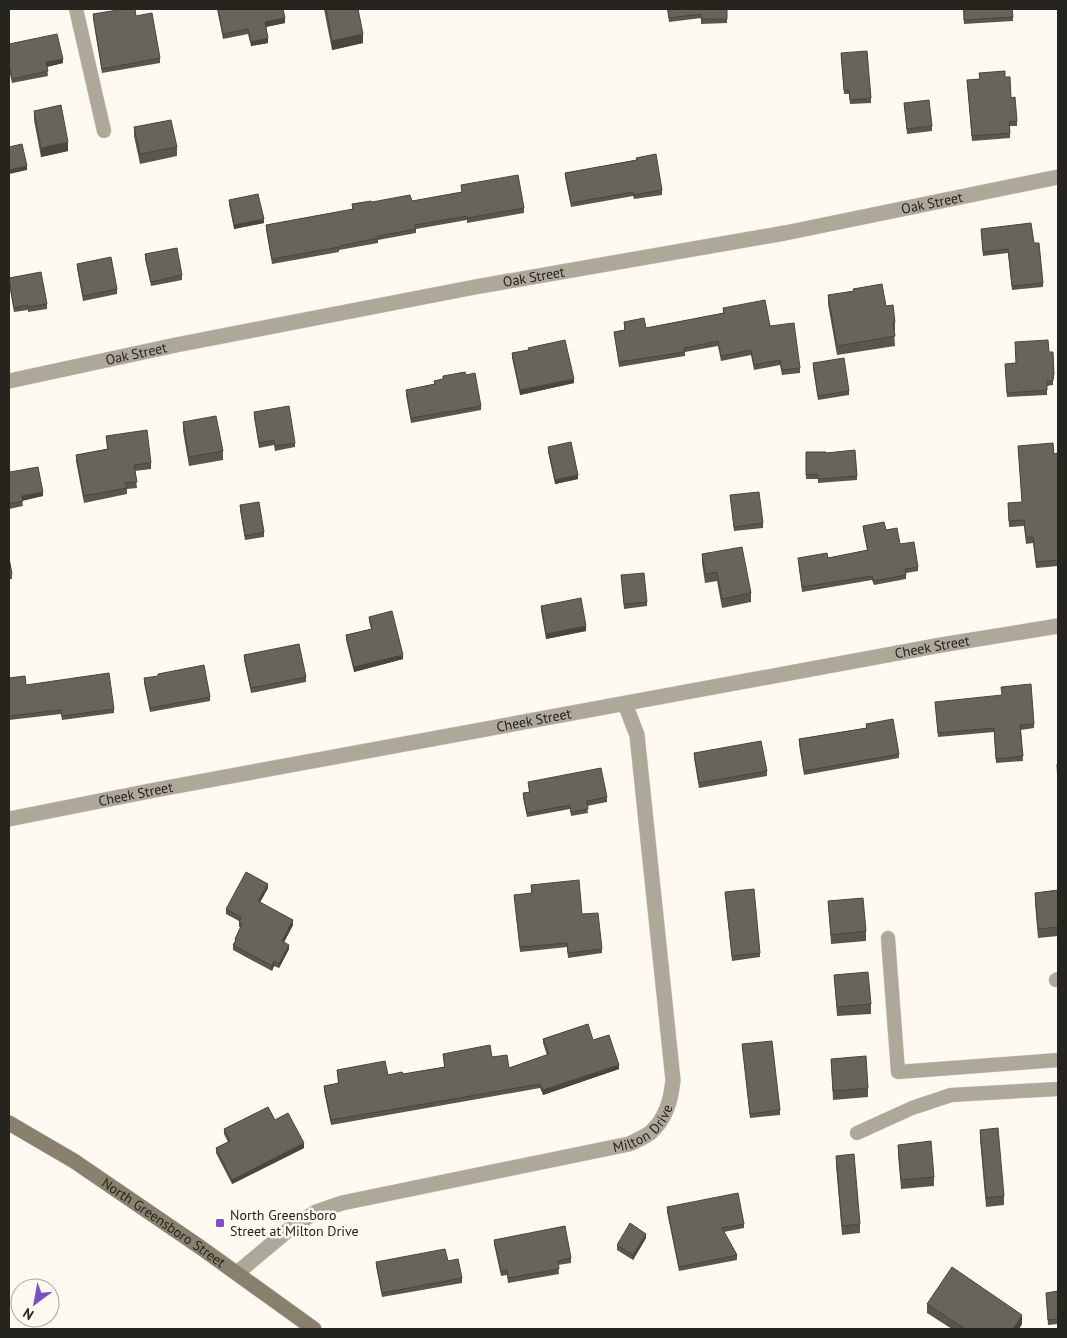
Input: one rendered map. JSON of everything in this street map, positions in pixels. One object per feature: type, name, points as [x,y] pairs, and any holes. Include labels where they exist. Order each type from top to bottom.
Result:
[{"type":"main road","name":"North Greensboro Street","points":[[9,1123],[74,1161],[314,1329]]},
{"type":"street","name":"Oak Street","points":[[9,381],[176,345],[475,287],[785,233],[1058,177]]},
{"type":"street","name":"Cheek Street","points":[[9,819],[155,790],[941,645],[1058,626]]},
{"type":"street","name":"Milton Drive","points":[[236,1273],[292,1226],[316,1212],[342,1203],[629,1144],[649,1133],[662,1119],[671,1098],[673,1080],[637,735],[625,704]]},
{"type":"lane","points":[[76,9],[104,131]]},
{"type":"lane","points":[[888,938],[898,1072],[1058,1060]]},
{"type":"lane","points":[[857,1133],[912,1108],[951,1095],[1058,1089]]},
{"type":"building","points":[[135,9],[136,16],[152,13],[160,58],[102,69],[93,14]]},
{"type":"building","points":[[218,9],[283,9],[285,18],[265,22],[268,38],[251,42],[248,29],[223,34]]},
{"type":"building","points":[[326,9],[358,9],[363,34],[332,41]]},
{"type":"building","points":[[668,9],[727,9],[727,19],[701,19],[701,14],[669,18]]},
{"type":"building","points":[[964,9],[1012,9],[1013,17],[964,20]]},
{"type":"building","points":[[57,34],[63,59],[46,62],[48,71],[12,79],[9,64],[9,44]]},
{"type":"building","points":[[867,51],[871,98],[850,100],[849,90],[844,90],[841,53]]},
{"type":"building","points":[[1005,71],[1005,77],[1010,77],[1011,98],[1015,97],[1017,121],[1009,122],[1010,133],[972,136],[967,80],[980,79],[979,73]]},
{"type":"building","points":[[929,100],[932,126],[907,129],[904,103]]},
{"type":"building","points":[[61,105],[68,142],[41,148],[34,111]]},
{"type":"building","points":[[171,120],[177,147],[140,154],[134,127]]},
{"type":"building","points":[[22,144],[27,166],[9,170],[9,147]]},
{"type":"building","points":[[656,154],[662,190],[634,195],[633,192],[571,203],[565,173],[637,160],[636,158]]},
{"type":"building","points":[[518,175],[524,208],[415,225],[416,229],[378,236],[378,238],[339,247],[272,259],[266,225],[353,209],[352,204],[410,195],[412,201],[462,192],[461,185]]},
{"type":"building","points":[[258,194],[264,219],[234,225],[229,200]]},
{"type":"building","points":[[1031,223],[1034,243],[1039,243],[1043,283],[1012,286],[1008,249],[983,252],[981,229]]},
{"type":"building","points":[[177,248],[182,275],[151,282],[145,254]]},
{"type":"building","points":[[111,257],[117,289],[83,296],[77,264]]},
{"type":"building","points":[[41,272],[47,304],[14,308],[9,278]]},
{"type":"building","points":[[882,284],[886,306],[893,305],[895,336],[837,346],[828,295]]},
{"type":"building","points":[[765,300],[770,326],[794,323],[800,368],[782,370],[780,360],[754,365],[751,350],[721,356],[718,341],[684,348],[685,352],[619,362],[614,332],[625,330],[624,322],[644,318],[646,328],[724,313],[723,308]]},
{"type":"building","points":[[565,340],[574,379],[520,390],[512,353]]},
{"type":"building","points":[[1048,340],[1049,352],[1053,352],[1054,375],[1053,381],[1047,381],[1047,390],[1007,393],[1005,364],[1016,363],[1015,342]]},
{"type":"building","points":[[844,358],[849,391],[818,396],[813,363]]},
{"type":"building","points":[[465,372],[466,375],[475,373],[481,406],[411,418],[406,390],[435,384],[434,381],[443,379],[443,376]]},
{"type":"building","points":[[289,406],[295,443],[275,446],[274,440],[259,443],[254,412]]},
{"type":"building","points":[[216,416],[223,451],[189,457],[183,422]]},
{"type":"building","points":[[147,430],[151,463],[134,465],[137,482],[125,483],[127,488],[84,496],[76,455],[108,449],[106,436]]},
{"type":"building","points":[[571,442],[578,475],[555,480],[548,447]]},
{"type":"building","points":[[1053,443],[1054,454],[1058,453],[1058,560],[1036,562],[1033,537],[1026,537],[1024,520],[1009,521],[1008,503],[1022,502],[1018,446]]},
{"type":"building","points":[[855,450],[857,476],[818,479],[818,474],[806,475],[806,452],[826,453]]},
{"type":"building","points":[[9,466],[10,472],[38,467],[43,492],[22,496],[23,501],[9,504]]},
{"type":"building","points":[[759,492],[763,523],[734,527],[730,495]]},
{"type":"building","points":[[259,502],[264,532],[245,536],[240,505]]},
{"type":"building","points":[[884,522],[886,530],[897,528],[900,544],[914,542],[918,567],[905,569],[906,575],[874,581],[872,576],[802,587],[798,558],[827,553],[828,558],[868,550],[863,526]]},
{"type":"building","points":[[742,547],[751,593],[722,599],[717,572],[705,574],[702,554]]},
{"type":"building","points":[[9,558],[12,574],[9,575]]},
{"type":"building","points":[[644,573],[647,602],[624,604],[621,575]]},
{"type":"building","points":[[581,598],[586,626],[546,634],[541,606]]},
{"type":"building","points":[[392,611],[403,655],[354,667],[346,635],[372,629],[369,617]]},
{"type":"building","points":[[299,644],[306,677],[251,688],[244,655]]},
{"type":"building","points":[[204,665],[210,697],[150,708],[144,678]]},
{"type":"building","points":[[109,673],[114,709],[62,716],[61,710],[9,716],[9,678],[25,676],[26,685]]},
{"type":"building","points":[[1031,684],[1034,724],[1020,725],[1023,756],[996,759],[994,728],[938,733],[935,702],[1002,695],[1001,687]]},
{"type":"building","points":[[893,719],[899,754],[804,771],[799,739],[867,728],[866,724]]},
{"type":"building","points":[[761,741],[767,771],[699,783],[694,753]]},
{"type":"building","points":[[601,768],[607,797],[587,801],[588,809],[571,812],[570,805],[527,813],[523,793],[530,792],[528,782]]},
{"type":"building","points":[[246,872],[268,884],[258,901],[293,920],[282,941],[289,945],[279,964],[274,961],[272,966],[233,945],[242,924],[239,922],[241,917],[226,909]]},
{"type":"building","points":[[579,880],[582,914],[598,913],[602,949],[568,953],[567,943],[520,947],[514,895],[532,893],[531,885]]},
{"type":"building","points":[[754,889],[760,953],[732,956],[725,892]]},
{"type":"building","points":[[1058,890],[1058,927],[1038,929],[1035,893]]},
{"type":"building","points":[[863,898],[866,931],[831,935],[828,901]]},
{"type":"building","points":[[868,972],[871,1004],[837,1007],[834,975]]},
{"type":"building","points":[[588,1024],[593,1040],[609,1035],[619,1065],[543,1090],[540,1084],[331,1120],[324,1086],[339,1083],[337,1070],[385,1061],[388,1075],[402,1072],[403,1074],[445,1067],[443,1054],[490,1045],[492,1057],[507,1055],[509,1068],[549,1054],[543,1039]]},
{"type":"building","points":[[772,1041],[780,1110],[750,1114],[742,1044]]},
{"type":"building","points":[[866,1056],[868,1088],[833,1091],[831,1059]]},
{"type":"building","points":[[268,1107],[275,1120],[288,1113],[304,1143],[232,1180],[216,1148],[230,1141],[224,1129]]},
{"type":"building","points":[[998,1128],[1004,1196],[986,1198],[980,1130]]},
{"type":"building","points":[[931,1141],[934,1177],[901,1180],[898,1145]]},
{"type":"building","points":[[854,1154],[860,1224],[842,1226],[836,1156]]},
{"type":"building","points":[[738,1193],[744,1224],[722,1228],[737,1255],[679,1267],[667,1207]]},
{"type":"building","points":[[630,1223],[646,1234],[633,1255],[617,1245]]},
{"type":"building","points":[[565,1226],[571,1258],[558,1261],[559,1269],[508,1278],[507,1270],[501,1271],[494,1240]]},
{"type":"building","points":[[445,1249],[448,1261],[458,1259],[462,1278],[382,1293],[376,1262]]},
{"type":"building","points":[[952,1267],[1022,1315],[1013,1329],[965,1329],[927,1304]]},
{"type":"building","points":[[1058,1291],[1058,1319],[1048,1320],[1046,1293]]},
{"type":"place","name":"North Greensboro Street at Milton Drive","points":[[220,1223]]}]
